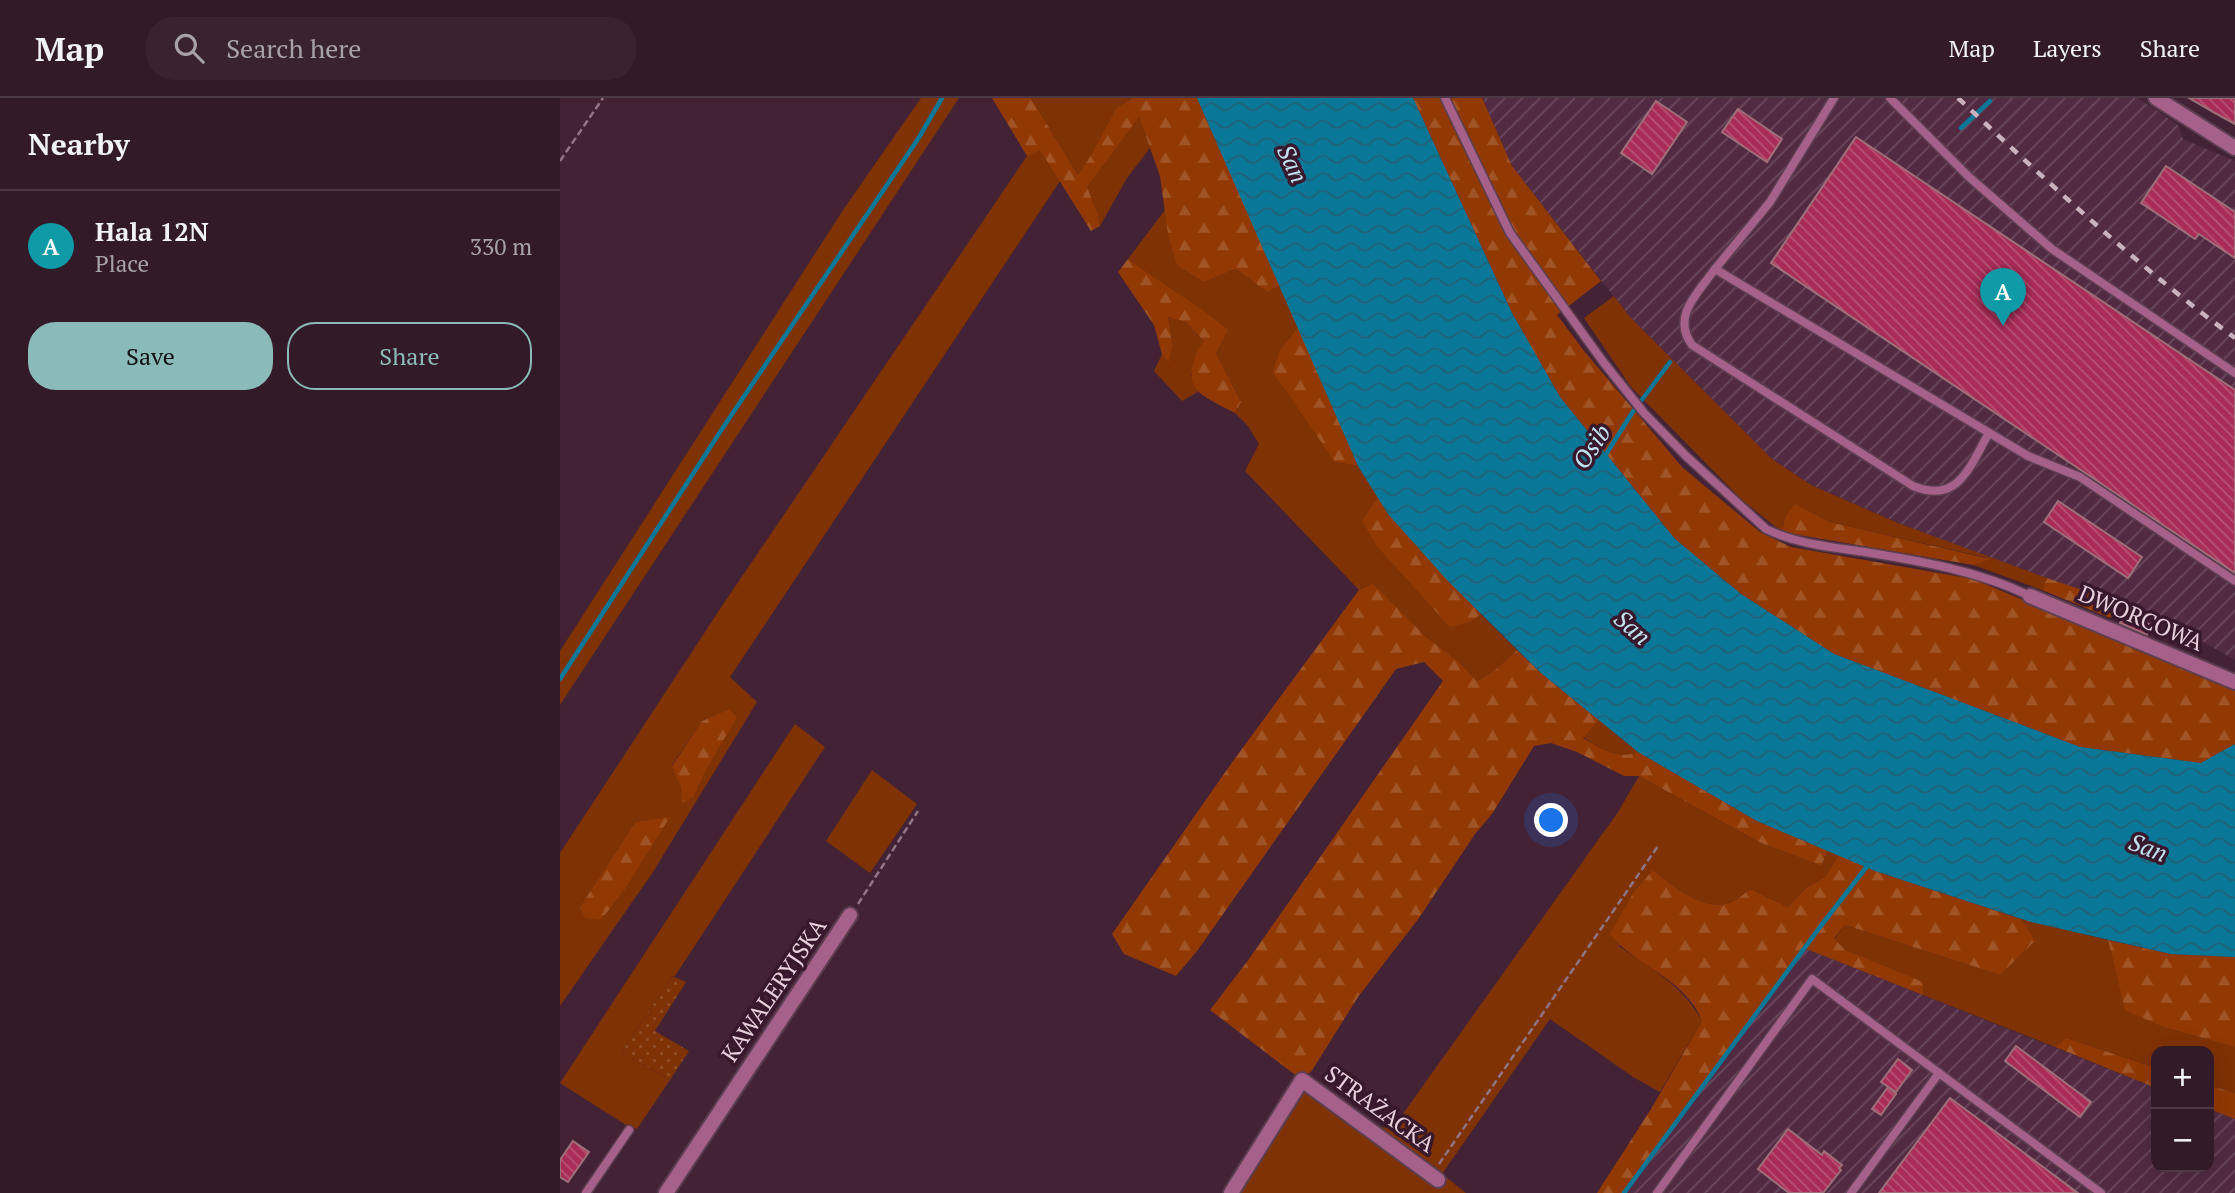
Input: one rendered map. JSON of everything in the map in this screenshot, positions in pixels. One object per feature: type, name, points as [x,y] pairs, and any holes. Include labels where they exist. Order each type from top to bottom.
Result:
[{"type":"street","points":[[2156,98],[2235,148]]},
{"type":"street","name":"DWORCOWA","points":[[2030,596],[2235,682]]},
{"type":"street","name":"KAWALERYJSKA","points":[[666,1193],[850,915]]},
{"type":"street","name":"STRAŻACKA","points":[[1231,1193],[1302,1080],[1435,1177]]},
{"type":"lane","points":[[1445,98],[1510,233],[1545,284],[1644,413],[1726,494],[1766,529],[1782,537],[1978,575],[2030,596]]},
{"type":"lane","points":[[1834,98],[1770,202],[1715,269],[1686,310],[1683,323],[1685,334],[1692,345],[1913,486],[1927,492],[1951,488],[1962,480],[1989,433]]},
{"type":"lane","points":[[1890,98],[1969,177],[2052,249],[2235,373]]},
{"type":"lane","points":[[1715,269],[2028,456],[2080,477],[2235,581]]},
{"type":"lane","points":[[1657,1193],[1812,979],[2101,1193]]},
{"type":"lane","points":[[1851,1193],[1939,1073]]},
{"type":"lane","points":[[586,1193],[629,1130]]},
{"type":"path","points":[[560,161],[603,98]]},
{"type":"path","name":"KAWALERYJSKA","points":[[850,915],[918,811]]},
{"type":"path","points":[[1435,1177],[1658,846]]},
{"type":"shaded area","points":[[921,98],[959,98],[560,705],[560,651],[843,210]]},
{"type":"shaded area","points":[[1031,98],[1133,98],[1134,99],[1078,175]]},
{"type":"shaded area","points":[[1482,98],[2138,98],[2178,125],[2183,139],[2235,161],[2235,660],[2189,634],[2120,603],[1990,559],[1898,523],[1811,485],[1772,459],[1629,316],[1512,166]]},
{"type":"shaded area","points":[[1139,116],[1150,148],[1127,178],[1100,226],[1087,187]]},
{"type":"shaded area","points":[[1040,149],[1060,181],[730,677],[757,702],[653,872],[560,1006],[560,853],[722,606],[1027,156]],"holes":[[[729,709],[694,796],[681,788],[672,765],[702,721]],[[669,818],[624,891],[601,920],[580,907],[635,822]]]},
{"type":"shaded area","points":[[1165,210],[1177,266],[1204,282],[1236,269],[1267,292],[1280,286],[1298,327],[1280,350],[1335,462],[1358,466],[1378,497],[1362,520],[1472,621],[1481,614],[1517,650],[1496,669],[1477,681],[1459,662],[1426,637],[1373,583],[1359,590],[1245,471],[1259,444],[1248,426],[1235,413],[1241,402],[1216,353],[1157,281],[1128,259]]},
{"type":"shaded area","points":[[1614,296],[1629,316],[1772,459],[1811,485],[1898,523],[2047,578],[2042,590],[1973,565],[1988,558],[1830,522],[1796,505],[1785,517],[1782,532],[1742,500],[1631,387],[1584,318]]},
{"type":"shaded area","points":[[1168,317],[1186,322],[1205,342],[1191,375],[1198,392],[1182,401],[1154,371],[1162,354],[1169,361],[1173,345]]},
{"type":"shaded area","points":[[1599,720],[1638,752],[1616,754],[1583,737]]},
{"type":"shaded area","points":[[795,724],[825,747],[622,1052],[670,1080],[637,1129],[626,1125],[560,1083]]},
{"type":"shaded area","points":[[872,770],[917,804],[870,873],[826,841]]},
{"type":"shaded area","points":[[1639,776],[1759,842],[1821,866],[1828,851],[1839,855],[1825,877],[1807,887],[1788,907],[1750,889],[1732,902],[1711,904],[1700,901],[1653,870],[1619,946],[1676,988],[1702,1021],[1660,1092],[1633,1077],[1550,1019],[1442,1174],[1380,1127],[1387,1128],[1400,1118],[1618,812]]},
{"type":"shaded area","points":[[2021,919],[2108,940],[2125,1009],[2163,1027],[2235,1047],[2235,1093],[2214,1087],[2214,1046],[2151,1046],[2151,1066],[2066,1038],[2055,1047],[1923,995],[1922,982],[1844,949],[1834,939],[1845,925],[2000,975],[2034,942]]},
{"type":"shaded area","points":[[1804,948],[2151,1086],[2151,1172],[2214,1172],[2214,1111],[2235,1119],[2235,1193],[1623,1193]]},
{"type":"shaded area","points":[[672,976],[686,982],[655,1031],[689,1051],[670,1080],[622,1052]]},
{"type":"shaded area","points":[[1305,1091],[1438,1188],[1442,1174],[1466,1193],[1240,1193]]},
{"type":"green space","points":[[992,98],[1031,98],[1078,175],[1116,109],[1133,98],[1197,98],[1280,286],[1267,292],[1236,269],[1204,282],[1177,266],[1168,234],[1160,176],[1139,117],[1087,187],[1100,226],[1091,231],[1040,150],[1027,156]]},
{"type":"green space","points":[[1413,98],[1482,98],[1512,166],[1601,281],[1557,315],[1682,467],[1760,532],[1791,547],[1973,579],[2235,688],[2235,744],[2201,763],[2080,747],[1834,654],[1741,594],[1675,539],[1560,397],[1512,313]]},
{"type":"green space","points":[[1128,259],[1228,330],[1216,353],[1241,402],[1235,413],[1208,399],[1195,387],[1192,367],[1204,341],[1186,322],[1168,317],[1173,345],[1169,362],[1162,354],[1154,325],[1118,272]]},
{"type":"green space","points":[[1298,327],[1358,466],[1335,462],[1273,372],[1280,350]]},
{"type":"green space","points":[[1378,497],[1388,514],[1481,614],[1472,621],[1450,627],[1376,545],[1362,520]]},
{"type":"green space","points":[[1795,504],[1830,522],[1990,559],[1973,565],[1782,532],[1785,517]]},
{"type":"green space","points":[[2047,578],[2120,603],[2119,609],[2110,618],[2042,590]]},
{"type":"green space","points":[[1373,583],[1426,637],[1459,662],[1477,681],[1496,669],[1517,650],[1599,720],[1583,738],[1617,754],[1638,752],[1757,821],[1828,851],[1821,866],[1759,842],[1639,776],[1624,776],[1577,752],[1551,743],[1534,746],[1492,814],[1475,834],[1419,918],[1358,997],[1311,1072],[1298,1077],[1210,1010],[1249,959],[1443,681],[1424,662],[1396,669],[1197,951],[1176,976],[1124,954],[1112,934],[1233,761],[1359,590]]},
{"type":"green space","points":[[729,709],[737,717],[705,771],[694,796],[682,803],[681,788],[672,766],[702,721]]},
{"type":"green space","points":[[670,817],[624,891],[601,920],[585,918],[580,907],[635,822]]},
{"type":"green space","points":[[1839,855],[1875,871],[2021,919],[2035,941],[2000,975],[1845,925],[1834,938],[1844,949],[1923,982],[1923,995],[1804,948],[1623,1193],[1597,1193],[1651,1109],[1702,1021],[1682,992],[1619,944],[1610,934],[1634,892],[1653,870],[1700,901],[1711,904],[1732,902],[1750,889],[1788,907],[1807,887],[1825,877]]},
{"type":"green space","points":[[2108,940],[2171,954],[2235,957],[2235,1047],[2163,1027],[2125,1010]]},
{"type":"green space","points":[[2066,1038],[2151,1066],[2151,1086],[2055,1047]]},
{"type":"green space","points":[[2214,1087],[2235,1093],[2235,1119],[2214,1111]]},
{"type":"water","name":"San","points":[[1197,98],[1413,98],[1512,313],[1560,397],[1675,539],[1741,594],[1834,654],[2080,747],[2201,763],[2235,744],[2235,957],[2171,954],[2031,922],[1875,871],[1757,821],[1638,752],[1541,673],[1447,580],[1388,514],[1358,466]]},
{"type":"building","points":[[2189,98],[2235,98],[2235,124],[2215,113]]},
{"type":"building","points":[[1656,101],[1687,122],[1652,174],[1621,153]]},
{"type":"building","points":[[1738,109],[1782,139],[1767,162],[1722,132]]},
{"type":"building","points":[[1856,137],[2235,390],[2235,573],[1771,263]]},
{"type":"building","points":[[2166,166],[2235,212],[2235,258],[2199,234],[2195,239],[2141,203]]},
{"type":"building","points":[[2058,501],[2142,557],[2128,578],[2044,522]]},
{"type":"building","points":[[2125,612],[2151,625],[2147,635],[2120,623]]},
{"type":"building","points":[[2016,1046],[2091,1102],[2080,1117],[2005,1061]]},
{"type":"building","points":[[1898,1059],[1912,1070],[1896,1092],[1881,1082]]},
{"type":"building","points":[[1888,1087],[1896,1094],[1881,1115],[1872,1109]]},
{"type":"building","points":[[1950,1098],[2078,1193],[1879,1193]]},
{"type":"building","points":[[1788,1129],[1822,1155],[1824,1151],[1842,1165],[1823,1193],[1789,1193],[1758,1169]]},
{"type":"building","points":[[573,1141],[589,1152],[568,1182],[560,1177],[560,1160]]},
{"type":"waterway","points":[[560,679],[722,429],[918,139],[942,98]]},
{"type":"waterway","name":"Osib","points":[[1961,128],[1990,101]]},
{"type":"waterway","name":"Osib","points":[[1603,459],[1632,413],[1670,362]]},
{"type":"waterway","points":[[1624,1193],[1868,865]]},
{"type":"railway","points":[[1958,98],[2128,252],[2235,338]]},
{"type":"place","name":"Hala 12N","points":[[2003,326]]}]
